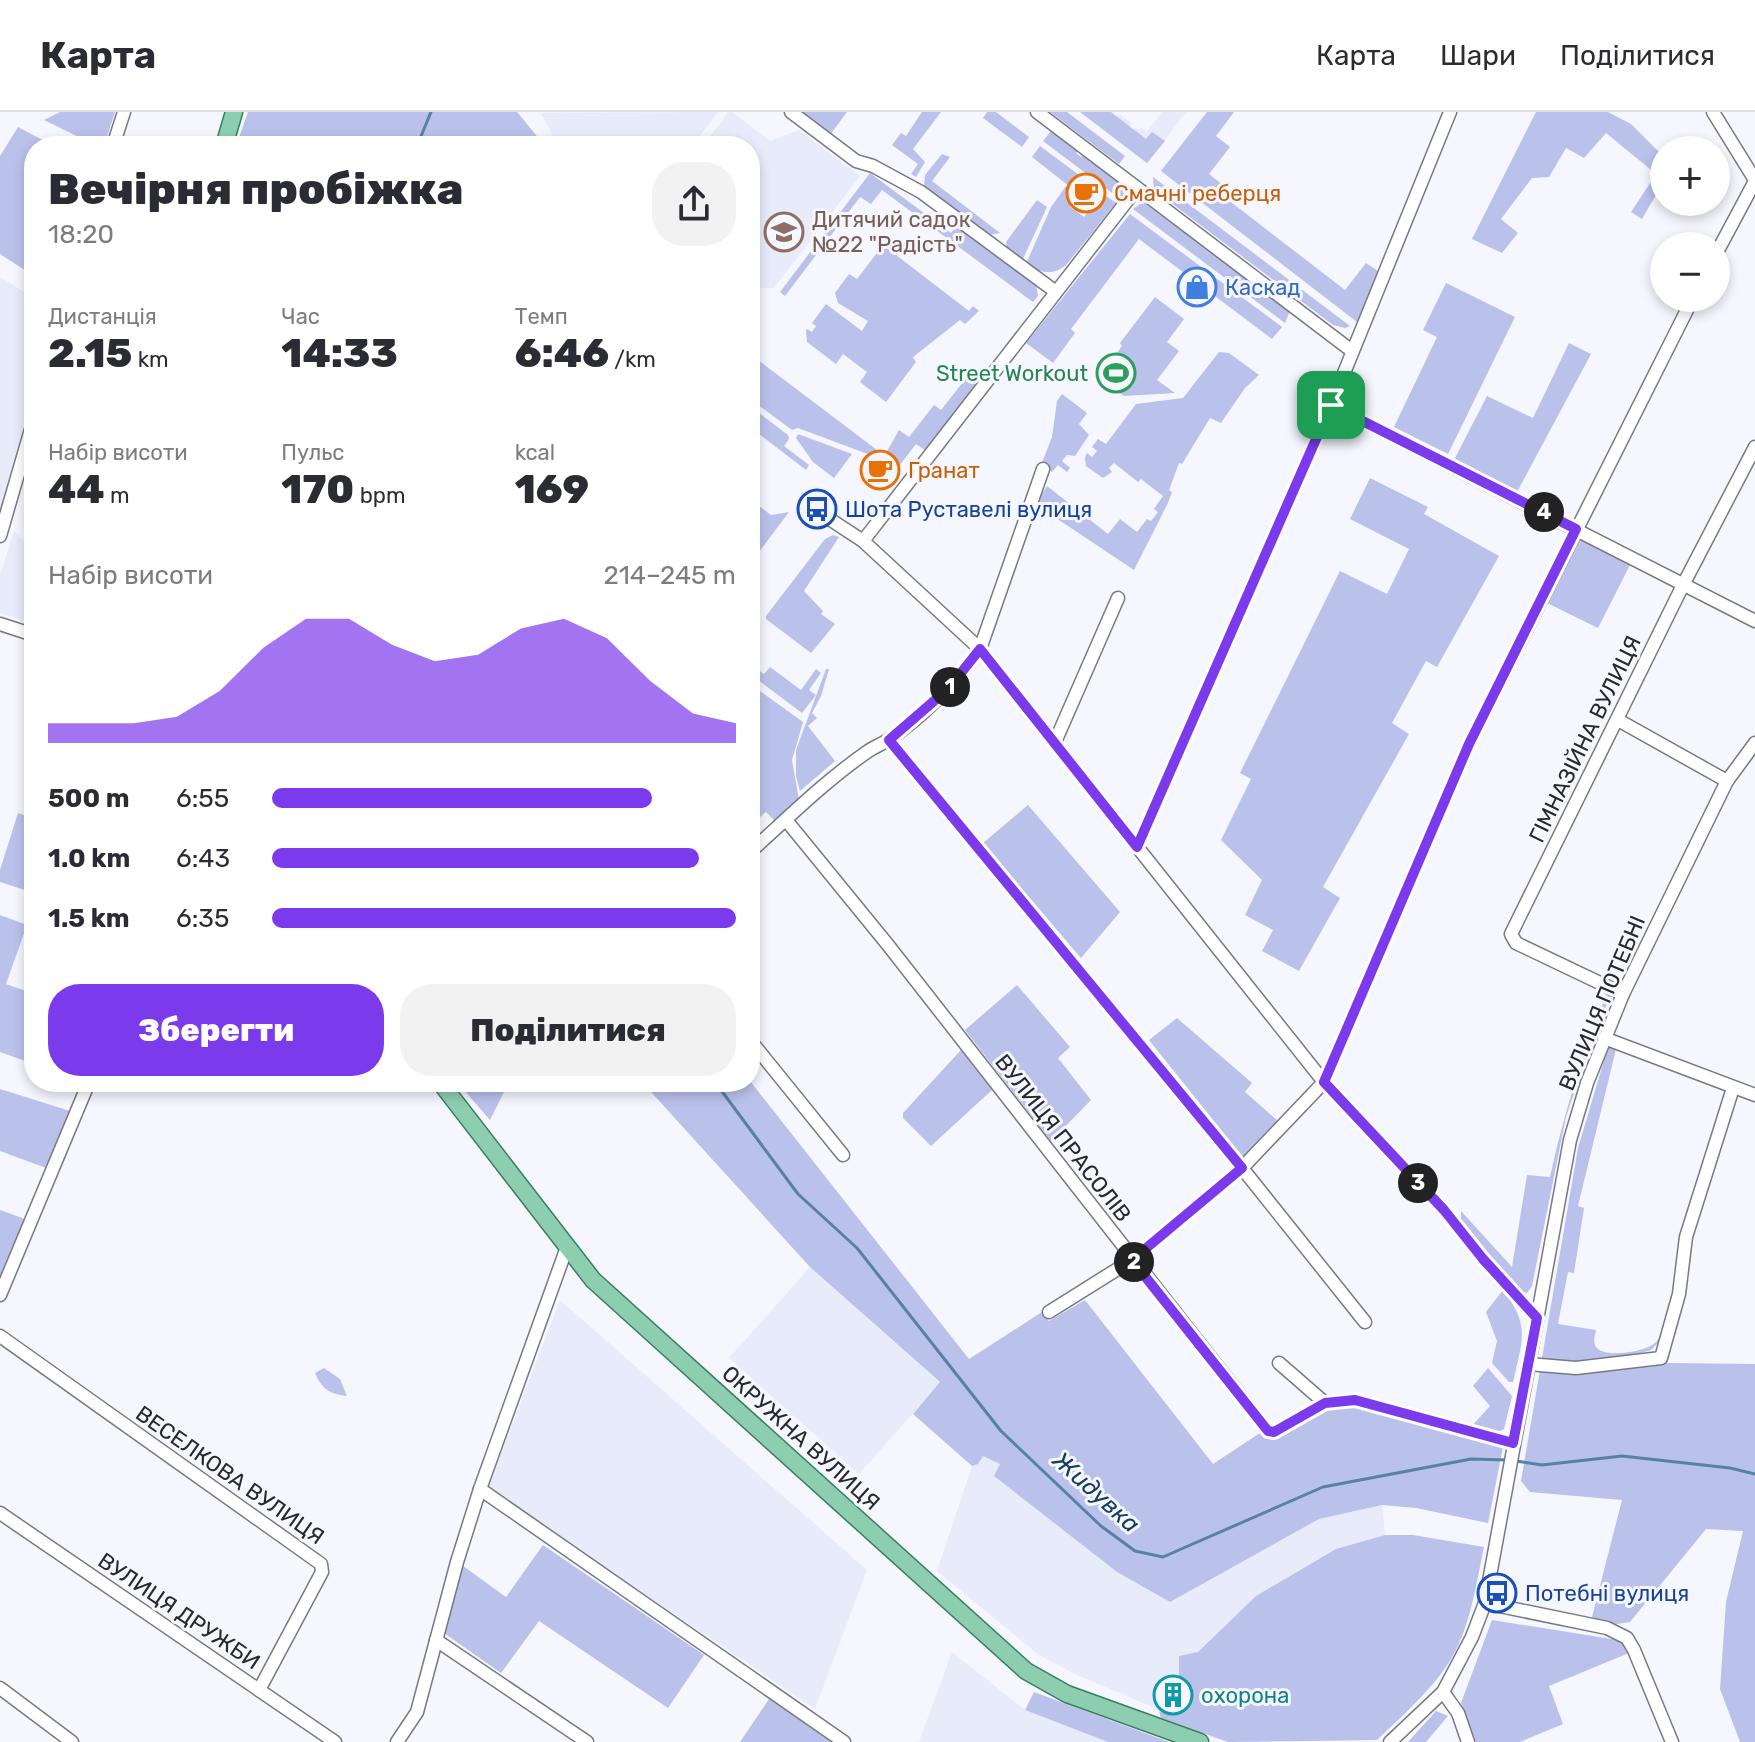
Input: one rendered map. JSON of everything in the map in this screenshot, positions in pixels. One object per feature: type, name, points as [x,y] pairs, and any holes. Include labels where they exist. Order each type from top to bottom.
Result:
[{"type":"main road","points":[[227,136],[234,112]]},
{"type":"main road","name":"ОКРУЖНА ВУЛИЦЯ","points":[[448,1092],[593,1280],[1026,1671],[1067,1694],[1200,1742]]},
{"type":"street","points":[[116,136],[124,112]]},
{"type":"street","points":[[791,112],[856,161],[873,166],[921,192],[1056,292]]},
{"type":"street","points":[[1037,112],[1352,351]]},
{"type":"street","points":[[1137,847],[1331,405],[1450,112]]},
{"type":"street","points":[[1713,112],[1755,180],[1728,232]]},
{"type":"street","points":[[863,541],[1137,188]]},
{"type":"street","points":[[1049,1312],[1132,1260],[1242,1168],[1324,1082],[1469,744],[1686,312]]},
{"type":"street","points":[[1331,405],[1755,621]]},
{"type":"street","name":"ГІМНАЗІЙНА ВУЛИЦЯ","points":[[1623,994],[1516,943],[1511,934],[1683,585],[1755,447]]},
{"type":"street","points":[[0,536],[24,453]]},
{"type":"street","points":[[760,843],[868,751],[889,740],[949,688],[980,649],[1043,469]]},
{"type":"street","points":[[828,518],[863,541],[980,649],[1324,1082],[1444,1210],[1483,1259],[1537,1318]]},
{"type":"street","points":[[1055,742],[1118,598]]},
{"type":"street","points":[[0,624],[24,632]]},
{"type":"street","points":[[1618,720],[1727,781]]},
{"type":"street","points":[[889,740],[1365,1322]]},
{"type":"street","name":"ВУЛИЦЯ ПОТЕБНІ","points":[[1390,1742],[1443,1692],[1472,1637],[1485,1603],[1570,1140],[1604,1038],[1623,994],[1727,781],[1755,743]]},
{"type":"street","name":"ВУЛИЦЯ ПРАСОЛІВ","points":[[786,820],[888,945],[1268,1431],[1274,1432],[1325,1403]]},
{"type":"street","points":[[1604,1038],[1755,1095]]},
{"type":"street","points":[[760,1052],[843,1155]]},
{"type":"street","points":[[1528,1364],[1576,1368],[1661,1358],[1679,1294],[1686,1237],[1733,1088]]},
{"type":"street","points":[[0,1295],[85,1092]]},
{"type":"street","points":[[397,1742],[417,1712],[480,1489],[567,1247]]},
{"type":"street","name":"ВЕСЕЛКОВА ВУЛИЦЯ","points":[[0,1336],[321,1564],[322,1572],[259,1690]]},
{"type":"street","points":[[1279,1363],[1325,1403],[1355,1400],[1377,1404],[1513,1448]]},
{"type":"street","points":[[480,1489],[844,1742]]},
{"type":"street","name":"ВУЛИЦЯ ДРУЖБИ","points":[[0,1513],[335,1742]]},
{"type":"street","points":[[1485,1603],[1618,1632],[1627,1638],[1672,1742]]},
{"type":"street","points":[[436,1640],[587,1742]]},
{"type":"street","points":[[0,1688],[72,1742]]},
{"type":"street","points":[[1443,1692],[1458,1713],[1468,1742]]},
{"type":"shaded area","points":[[60,112],[115,112],[107,136],[77,136],[44,120]]},
{"type":"shaded area","points":[[248,112],[517,112],[537,136],[240,136]]},
{"type":"shaded area","points":[[718,112],[700,136],[553,136],[541,113]]},
{"type":"shaded area","name":"Дитячий садок №22 \"Радість\"","points":[[732,112],[770,141],[799,130],[860,176],[774,288],[760,288],[760,136],[710,136]]},
{"type":"shaded area","points":[[804,112],[847,112],[830,135]]},
{"type":"shaded area","points":[[922,112],[941,112],[913,149],[925,162],[916,177],[911,174],[918,164],[892,145],[901,133],[906,136]]},
{"type":"shaded area","points":[[987,112],[996,112],[1029,137],[1022,147],[983,118]]},
{"type":"shaded area","points":[[1050,112],[1067,112],[1125,156],[1119,164]]},
{"type":"shaded area","points":[[1080,112],[1111,112],[1146,139],[1152,132],[1165,141],[1147,163]]},
{"type":"shaded area","points":[[1162,112],[1186,112],[1147,163],[1107,133],[1120,115],[1132,123],[1129,127],[1133,130],[1141,127],[1147,132]]},
{"type":"shaded area","points":[[1207,112],[1234,112],[1216,136],[1230,147],[1209,174],[1232,192],[1227,199],[1345,290],[1366,263],[1378,271],[1357,322],[1161,171]]},
{"type":"shaded area","points":[[1536,112],[1608,112],[1631,124],[1650,143],[1650,169],[1606,133],[1584,158],[1566,148],[1549,177],[1532,178],[1501,219],[1518,233],[1502,253],[1472,239]]},
{"type":"shaded area","points":[[18,127],[35,136],[24,136],[24,270],[0,254],[0,156]]},
{"type":"shaded area","points":[[1051,131],[1078,151],[1076,153],[1081,157],[1083,155],[1123,185],[1120,199],[1043,141]]},
{"type":"shaded area","points":[[1040,146],[1087,181],[1082,188],[1078,185],[1074,190],[1032,157]]},
{"type":"shaded area","points":[[942,154],[950,157],[932,181],[1000,233],[988,235],[924,186],[925,175]]},
{"type":"shaded area","points":[[870,173],[951,233],[957,226],[1036,284],[1038,296],[1033,302],[882,190],[871,204],[860,197],[785,296],[780,292]]},
{"type":"shaded area","points":[[1153,177],[1350,326],[1333,325],[1154,190]]},
{"type":"shaded area","points":[[1650,183],[1650,205],[1642,219],[1631,212]]},
{"type":"shaded area","points":[[1066,186],[1073,192],[1068,199],[1073,203],[1070,207],[1084,217],[1093,206],[1090,203],[1094,197],[1091,194],[1095,188],[1116,203],[1066,265],[1051,272],[1036,270],[1026,264],[1051,207]]},
{"type":"shaded area","points":[[1037,200],[1047,207],[1022,261],[1007,250],[1006,242]]},
{"type":"shaded area","points":[[1143,202],[1290,311],[1285,323],[1133,209]]},
{"type":"shaded area","points":[[1130,214],[1282,327],[1272,339],[1139,239],[1071,329],[1075,333],[1053,363],[1026,343]]},
{"type":"shaded area","points":[[883,245],[969,311],[973,306],[979,311],[965,324],[960,320],[913,357],[916,362],[886,402],[860,382],[867,372],[843,354],[836,364],[807,342],[806,331],[812,332],[816,326],[812,323],[826,304],[862,331],[868,321],[838,303],[835,293],[849,274],[857,279]]},
{"type":"shaded area","points":[[0,277],[24,292],[24,425],[0,509]]},
{"type":"shaded area","points":[[1446,283],[1515,317],[1448,454],[1394,427],[1437,337],[1423,330]]},
{"type":"shaded area","points":[[1155,297],[1184,319],[1167,342],[1179,351],[1157,380],[1175,393],[1124,396],[1099,377]]},
{"type":"shaded area","points":[[1569,343],[1591,354],[1516,494],[1453,462],[1487,396],[1533,418]]},
{"type":"shaded area","points":[[1219,352],[1229,353],[1259,375],[1245,388],[1221,423],[1210,418],[1182,464],[1179,463],[1169,490],[1172,492],[1168,503],[1134,570],[1035,504],[1047,486],[1108,534],[1120,519],[1137,532],[1147,519],[1151,521],[1158,512],[1154,509],[1163,496],[1114,463],[1109,468],[1112,472],[1103,478],[1086,466],[1087,453],[1092,457],[1097,451],[1092,447],[1098,439],[1106,444],[1136,404],[1183,398]]},
{"type":"shaded area","points":[[760,362],[877,450],[873,456],[798,428],[792,430],[760,406]]},
{"type":"shaded area","points":[[967,377],[978,385],[926,451],[916,444],[899,466],[885,455],[899,430],[909,437],[934,405],[941,410]]},
{"type":"shaded area","points":[[1062,394],[1087,413],[1079,424],[1089,435],[1075,456],[1067,455],[1062,461],[1070,468],[1067,472],[1058,465],[1052,472],[1041,465],[1052,437],[1057,401]]},
{"type":"shaded area","points":[[760,414],[788,435],[784,446],[809,465],[806,470],[760,435]]},
{"type":"shaded area","points":[[798,434],[852,454],[834,478],[813,462],[796,438]]},
{"type":"shaded area","points":[[1370,478],[1428,507],[1424,514],[1499,556],[1437,667],[1426,661],[1392,723],[1409,734],[1323,887],[1340,898],[1299,971],[1262,951],[1273,930],[1245,915],[1262,880],[1221,840],[1251,779],[1240,773],[1340,571],[1387,594],[1409,549],[1350,519]]},
{"type":"shaded area","points":[[760,507],[771,515],[789,512],[760,551]]},
{"type":"shaded area","points":[[14,531],[24,541],[24,621],[0,613],[0,575]]},
{"type":"shaded area","points":[[833,535],[839,537],[804,591],[823,611],[821,614],[835,624],[811,653],[766,616],[825,539]]},
{"type":"shaded area","points":[[1579,539],[1630,565],[1598,628],[1547,603]]},
{"type":"shaded area","points":[[770,667],[801,690],[816,669],[821,673],[809,690],[816,695],[802,713],[760,682],[760,671],[764,674]]},
{"type":"shaded area","points":[[826,669],[829,669],[821,696],[812,713],[817,718],[808,726],[835,761],[800,791],[796,776],[796,750]]},
{"type":"shaded area","points":[[760,691],[803,722],[792,760],[799,800],[776,822],[766,812],[760,817]]},
{"type":"shaded area","points":[[1028,805],[1120,912],[1081,958],[983,843]]},
{"type":"shaded area","points":[[18,813],[24,815],[24,890],[0,882],[0,870]]},
{"type":"shaded area","points":[[0,915],[24,924],[24,933],[6,984],[24,990],[24,1060],[0,1052]]},
{"type":"shaded area","points":[[1017,985],[1070,1047],[1058,1058],[1091,1100],[1051,1141],[965,1030]]},
{"type":"shaded area","points":[[1608,991],[1611,994],[1566,1117],[1532,1286],[1527,1293],[1514,1289],[1461,1224],[1461,1211],[1512,1267],[1527,1175],[1550,1177],[1575,1083]]},
{"type":"shaded area","points":[[1177,1018],[1252,1083],[1245,1092],[1278,1121],[1243,1157],[1149,1040]]},
{"type":"shaded area","points":[[1608,1047],[1616,1049],[1578,1206],[1584,1208],[1574,1273],[1568,1272],[1558,1324],[1596,1330],[1594,1342],[1597,1348],[1608,1353],[1624,1353],[1655,1343],[1668,1318],[1662,1339],[1651,1350],[1631,1356],[1575,1363],[1542,1358],[1578,1148]]},
{"type":"shaded area","points":[[961,1050],[992,1090],[931,1146],[903,1118],[903,1113]]},
{"type":"shaded area","points":[[0,1089],[70,1111],[46,1168],[0,1151]]},
{"type":"shaded area","points":[[466,1092],[504,1092],[490,1120]]},
{"type":"shaded area","points":[[651,1092],[759,1092],[969,1359],[1042,1312],[1049,1321],[1085,1300],[1213,1464],[1263,1431],[1322,1411],[1357,1406],[1503,1447],[1488,1523],[1416,1508],[1382,1505],[1319,1519],[1170,1602],[1117,1572],[994,1476],[1000,1464],[983,1456],[978,1464],[972,1466],[913,1414],[940,1382],[810,1267]]},
{"type":"shaded area","points":[[0,1210],[25,1219],[0,1277]]},
{"type":"shaded area","points":[[810,1267],[940,1383],[859,1474],[729,1358]]},
{"type":"shaded area","points":[[1503,1290],[1521,1324],[1521,1344],[1513,1382],[1509,1382],[1492,1363],[1497,1341],[1486,1312]]},
{"type":"shaded area","points":[[560,1300],[867,1570],[815,1709],[488,1488]]},
{"type":"shaded area","points":[[1667,1363],[1755,1364],[1755,1742],[1740,1742],[1720,1689],[1726,1602],[1743,1531],[1706,1529],[1630,1622],[1611,1625],[1592,1617],[1622,1500],[1530,1492],[1521,1481],[1540,1370],[1576,1373]]},
{"type":"shaded area","points":[[324,1368],[340,1379],[347,1396],[323,1387],[315,1373]]},
{"type":"shaded area","points":[[1488,1368],[1512,1396],[1504,1429],[1494,1434],[1471,1427],[1490,1406],[1473,1386]]},
{"type":"shaded area","points":[[983,1455],[1000,1464],[995,1477],[1117,1572],[1170,1602],[1319,1519],[1382,1505],[1385,1535],[1336,1549],[1256,1596],[1198,1652],[1180,1656],[1179,1691],[1171,1715],[1075,1674],[1039,1655],[937,1571],[972,1466],[978,1464]]},
{"type":"shaded area","points":[[1385,1535],[1413,1535],[1484,1547],[1471,1609],[1454,1653],[1431,1687],[1377,1740],[1228,1742],[1161,1718],[1159,1711],[1171,1714],[1179,1691],[1179,1656],[1198,1652],[1256,1596],[1336,1549]]},
{"type":"shaded area","points":[[543,1545],[704,1655],[668,1708],[539,1621],[501,1673],[444,1633],[463,1566],[506,1597]]},
{"type":"shaded area","points":[[1492,1620],[1624,1641],[1629,1653],[1549,1686],[1563,1724],[1520,1742],[1476,1742],[1461,1703]]},
{"type":"shaded area","points":[[952,1652],[1025,1710],[1108,1742],[919,1742]]},
{"type":"shaded area","points":[[1034,1692],[1169,1742],[1108,1742],[1025,1710]]},
{"type":"shaded area","points":[[769,1699],[832,1742],[740,1742]]},
{"type":"shaded area","points":[[1436,1711],[1448,1716],[1426,1742],[1408,1742]]},
{"type":"waterway","name":"Жидувка","points":[[421,136],[431,112]]},
{"type":"waterway","name":"Жидувка","points":[[722,1092],[798,1194],[857,1248],[1001,1431],[1101,1526],[1135,1551],[1163,1557],[1323,1487],[1471,1459],[1508,1460]]},
{"type":"waterway","name":"Жидувка","points":[[1516,1461],[1542,1465],[1622,1456],[1730,1468],[1755,1474]]},
{"type":"place","name":"Смачні реберця","points":[[1086,193]]},
{"type":"place","name":"Дитячий садок №22 \"Радість\"","points":[[784,232]]},
{"type":"place","name":"Каскад","points":[[1197,287]]},
{"type":"place","name":"Street Workout","points":[[1116,373]]},
{"type":"place","name":"Гранат","points":[[880,470]]},
{"type":"place","name":"Шота Руставелі вулиця","points":[[817,509]]},
{"type":"place","name":"Потебні вулиця","points":[[1497,1593]]},
{"type":"place","name":"охорона","points":[[1173,1695]]},
{"type":"route","points":[[1331,405],[1576,529],[1469,744],[1324,1082],[1444,1210],[1483,1259],[1537,1318],[1513,1443],[1355,1400],[1325,1403],[1274,1432],[1268,1431],[1132,1260],[1242,1168],[889,740],[949,688],[980,649],[1137,847],[1331,405]]}]
